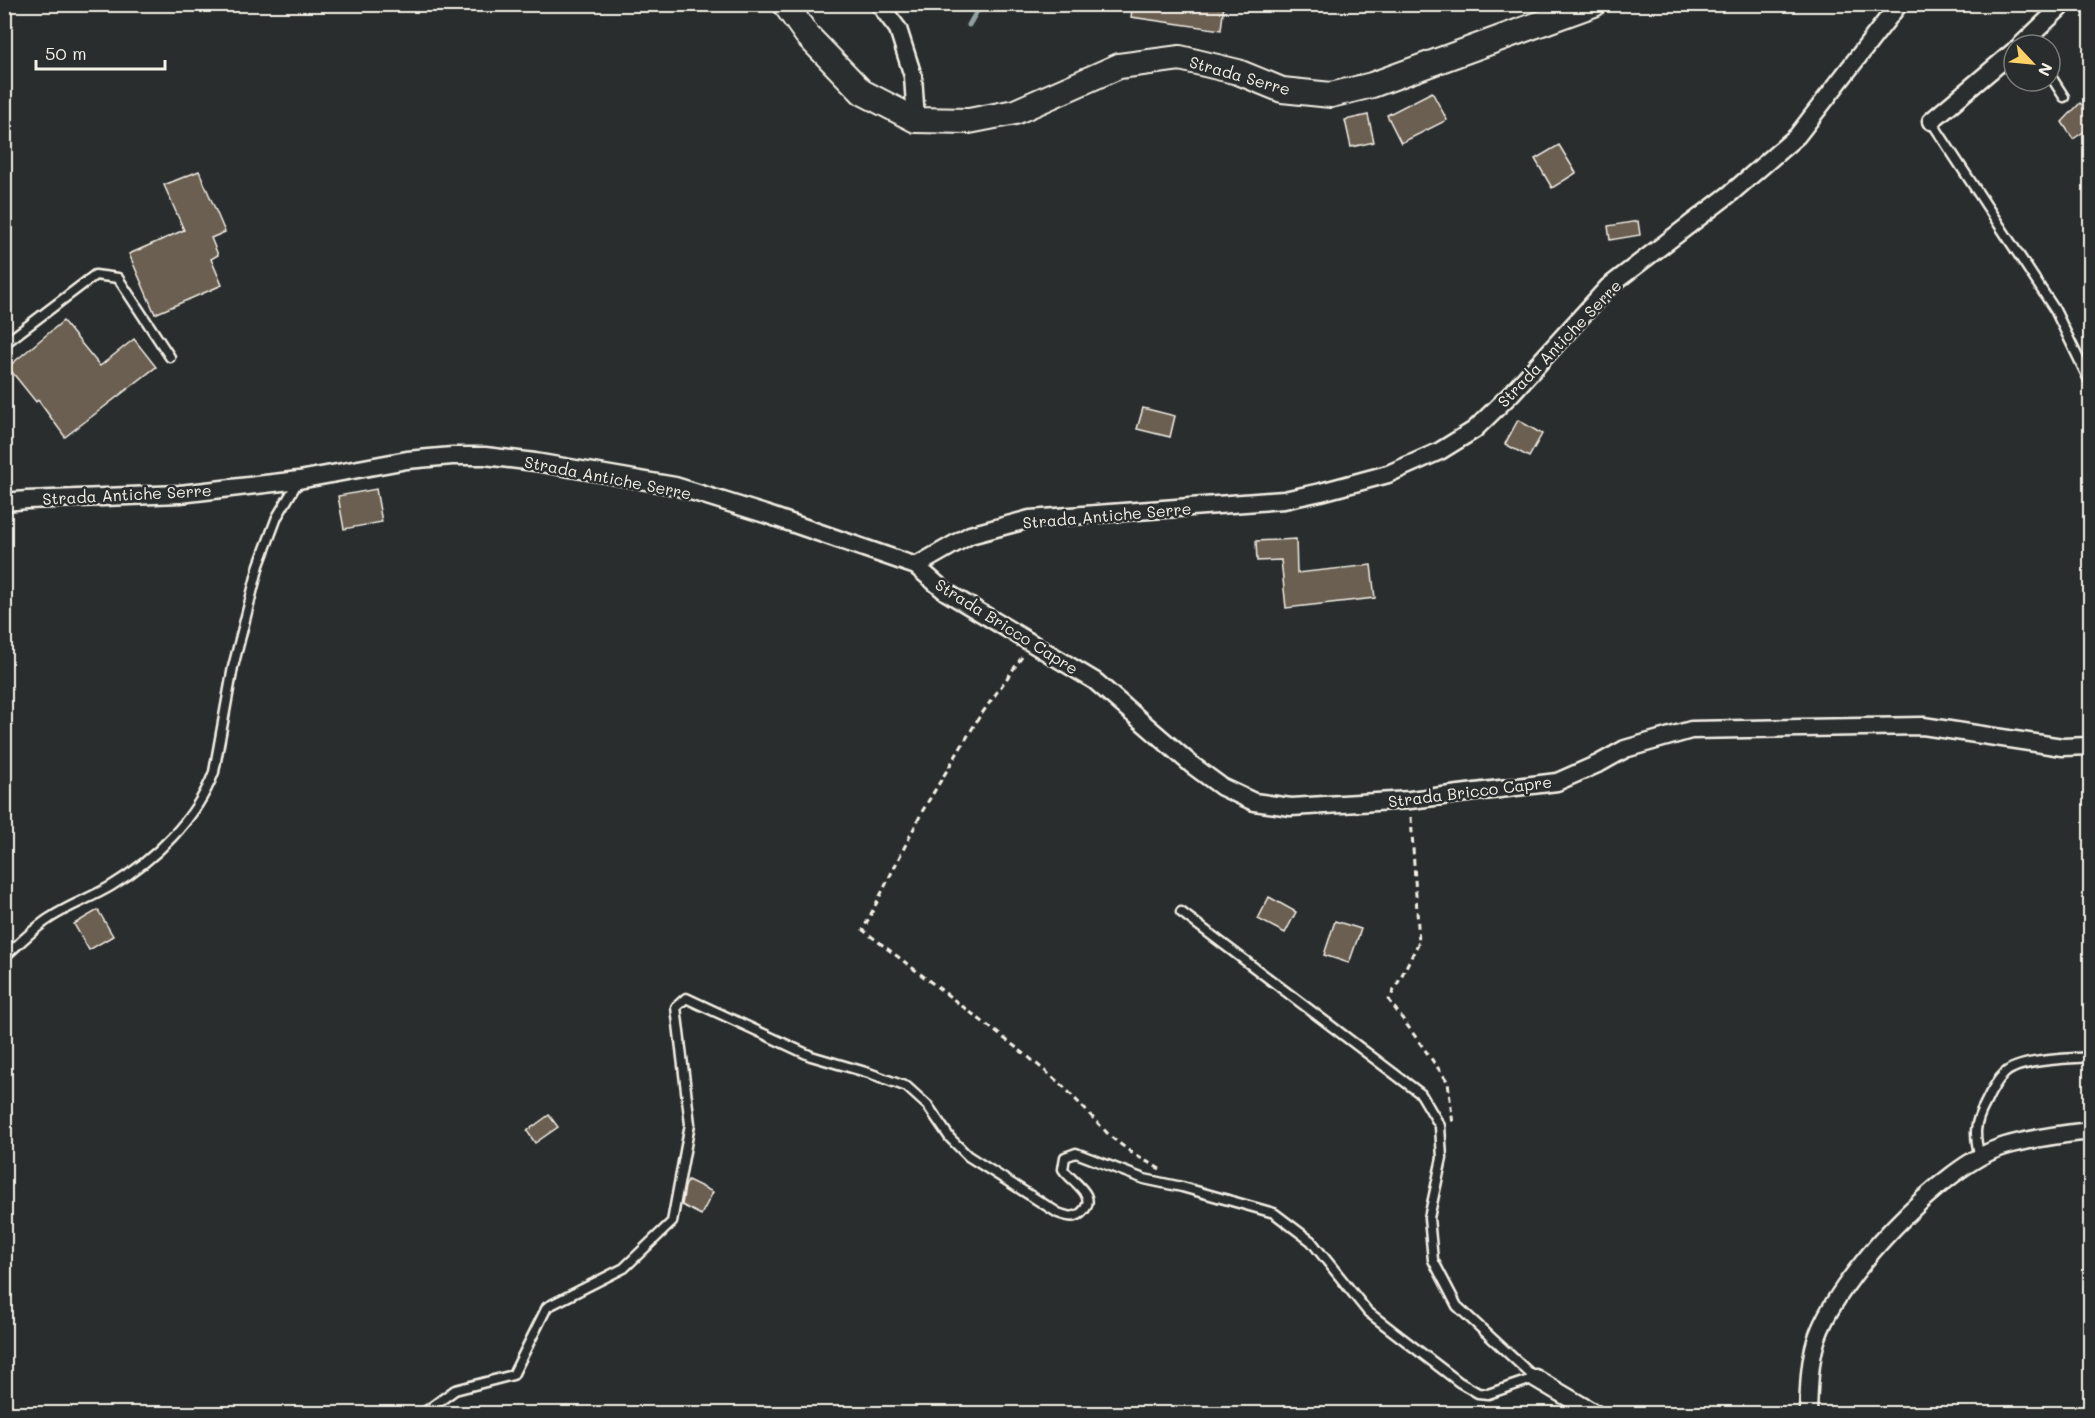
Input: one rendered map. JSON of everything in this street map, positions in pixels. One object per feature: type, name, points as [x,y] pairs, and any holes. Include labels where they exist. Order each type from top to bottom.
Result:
[{"type":"main road","name":"Strada Serre","points":[[785,4],[807,35],[862,92],[916,120],[969,121],[1015,112],[1119,66],[1180,58],[1238,72],[1282,90],[1331,95],[1372,85],[1594,4]]},
{"type":"street","points":[[879,4],[898,29],[913,76],[916,120]]},
{"type":"street","name":"Strada Antiche Serre","points":[[4,502],[180,494],[299,480],[407,460],[485,456],[535,462],[675,486],[916,566],[970,534],[1030,519],[1284,500],[1321,492],[1388,474],[1440,451],[1474,430],[1512,393],[1608,287],[1731,193],[1797,136],[1899,4]]},
{"type":"street","points":[[2036,33],[2064,4]]},
{"type":"street","points":[[1930,121],[2002,61]]},
{"type":"street","name":"Strada Bricco Capre","points":[[916,566],[946,592],[1095,681],[1192,765],[1222,787],[1254,802],[1290,807],[1410,800],[1557,782],[1625,749],[1691,730],[1923,726],[2062,747],[2091,746]]},
{"type":"street","points":[[1808,1413],[1816,1341],[1828,1312],[1854,1274],[1890,1232],[1949,1176],[1980,1158],[2004,1146],[2091,1131]]},
{"type":"street","points":[[1535,1378],[1596,1413]]},
{"type":"lane","points":[[2061,93],[2064,97]]},
{"type":"lane","points":[[1930,121],[2055,310],[2091,382]]},
{"type":"lane","points":[[4,344],[95,275],[118,278],[170,357]]},
{"type":"lane","points":[[4,957],[49,918],[111,886],[152,858],[185,822],[208,787],[214,772],[234,667],[259,565],[277,517],[299,480]]},
{"type":"lane","points":[[422,1413],[455,1390],[513,1375],[547,1307],[624,1268],[672,1222],[690,1124],[676,1007],[686,998],[811,1056],[907,1087],[928,1106],[950,1138],[968,1156],[1068,1217],[1079,1215],[1088,1201],[1084,1190],[1063,1169],[1065,1157],[1072,1153],[1144,1179],[1182,1187],[1274,1214],[1311,1241],[1368,1312],[1459,1382],[1478,1393],[1488,1394],[1535,1378],[1457,1306],[1433,1260],[1429,1218],[1442,1158],[1440,1126],[1420,1094],[1181,912]]},
{"type":"lane","points":[[1980,1158],[1974,1137],[1978,1116],[1994,1086],[2006,1071],[2021,1065],[2091,1057]]},
{"type":"path","points":[[1031,644],[978,719],[940,781],[863,930],[878,944],[999,1033],[1063,1086],[1111,1137],[1132,1153],[1172,1176],[1182,1187]]},
{"type":"path","points":[[1410,800],[1419,942],[1389,1000],[1448,1082],[1454,1123],[1442,1158]]},
{"type":"building","points":[[1133,4],[1224,4],[1221,30],[1131,17]]},
{"type":"building","points":[[1432,92],[1447,120],[1401,143],[1387,115]]},
{"type":"building","points":[[2080,103],[2091,113],[2091,127],[2073,139],[2062,122]]},
{"type":"building","points":[[1368,115],[1374,142],[1351,147],[1345,120]]},
{"type":"building","points":[[1559,145],[1576,173],[1552,188],[1535,159]]},
{"type":"building","points":[[199,171],[225,232],[211,238],[218,255],[211,259],[222,285],[155,314],[129,254],[184,230],[164,185]]},
{"type":"building","points":[[1638,221],[1640,235],[1610,240],[1608,226]]},
{"type":"building","points":[[63,321],[100,366],[134,339],[156,367],[65,437],[38,400],[36,402],[8,367]]},
{"type":"building","points":[[1143,408],[1175,416],[1170,437],[1137,429]]},
{"type":"building","points":[[1518,420],[1542,434],[1529,457],[1505,444]]},
{"type":"building","points":[[376,489],[382,522],[344,529],[338,496]]},
{"type":"building","points":[[1296,539],[1297,573],[1371,565],[1375,598],[1286,608],[1281,560],[1257,561],[1256,541]]},
{"type":"building","points":[[1269,897],[1296,912],[1285,933],[1258,919]]},
{"type":"building","points":[[98,910],[113,936],[89,950],[74,924]]},
{"type":"building","points":[[1335,921],[1361,929],[1349,963],[1324,955]]},
{"type":"building","points":[[549,1115],[558,1127],[535,1143],[527,1131]]},
{"type":"building","points":[[688,1180],[713,1192],[701,1215],[682,1205]]},
{"type":"waterway","points":[[969,25],[981,4]]}]
